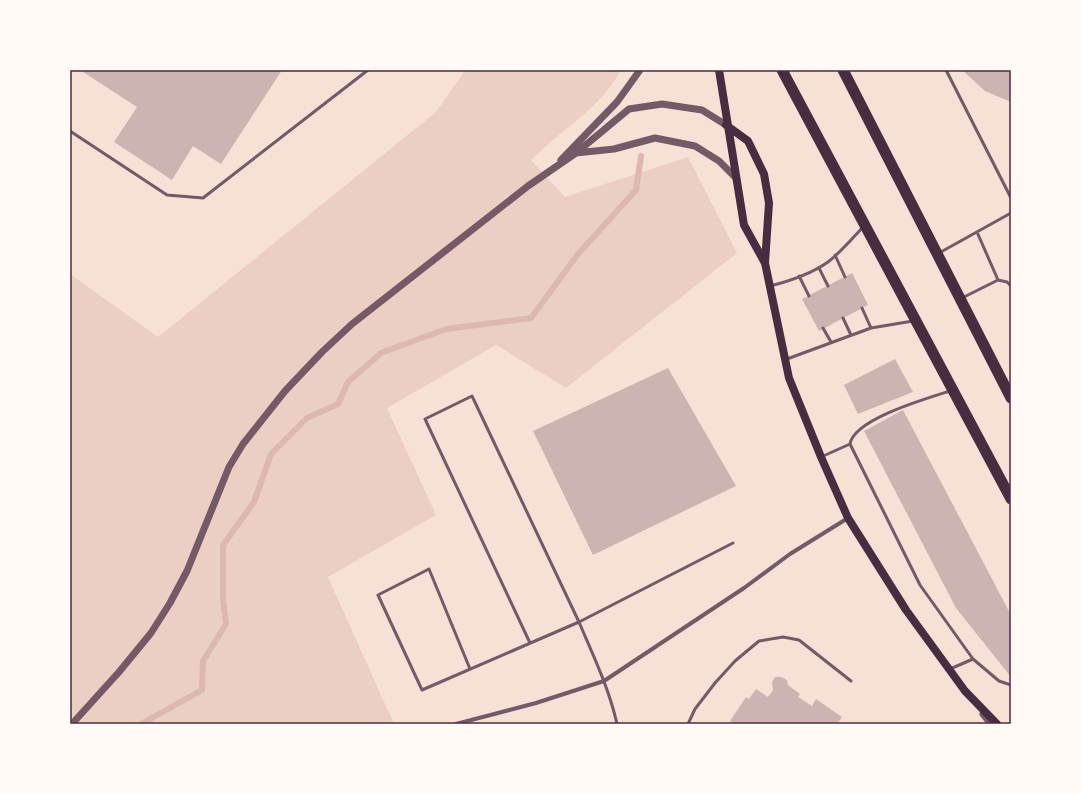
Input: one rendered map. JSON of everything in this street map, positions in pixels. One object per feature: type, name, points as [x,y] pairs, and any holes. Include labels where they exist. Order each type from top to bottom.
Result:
[{"type":"highway","points":[[782,70],[866,224],[1011,499]]},
{"type":"highway","points":[[843,70],[1010,395]]},
{"type":"main road","points":[[718,70],[724,95],[726,125],[744,225],[764,263],[789,378],[821,457],[848,518],[906,610],[965,691],[997,724]]},
{"type":"main road","points":[[726,125],[748,141],[764,174],[769,203],[764,263]]},
{"type":"street","points":[[552,169],[617,102],[640,70]]},
{"type":"street","points":[[72,724],[119,672],[151,633],[170,603],[188,571],[229,467],[243,444],[285,391],[322,352],[352,324],[472,229],[552,169],[576,153],[629,109],[662,104],[702,110],[726,125]]},
{"type":"street","points":[[576,153],[614,149],[655,138],[695,146],[719,161],[736,178]]},
{"type":"street","points":[[456,724],[536,703],[604,681],[744,588],[790,554],[848,518]]},
{"type":"street","points":[[965,691],[991,724]]},
{"type":"lane","points":[[70,131],[167,195],[203,198],[368,70]]},
{"type":"lane","points":[[946,70],[1011,198]]},
{"type":"lane","points":[[938,254],[1011,213]]},
{"type":"lane","points":[[770,286],[819,268],[835,256],[866,224]]},
{"type":"lane","points":[[977,232],[998,280]]},
{"type":"lane","points":[[835,256],[845,277]]},
{"type":"lane","points":[[819,268],[828,286]]},
{"type":"lane","points":[[799,276],[809,296]]},
{"type":"lane","points":[[961,299],[998,280],[1007,282],[1011,286]]},
{"type":"lane","points":[[862,308],[871,328]]},
{"type":"lane","points":[[843,318],[851,335]]},
{"type":"lane","points":[[785,360],[871,328],[916,320]]},
{"type":"lane","points":[[823,328],[831,342]]},
{"type":"lane","points":[[821,457],[850,444],[855,432],[903,406],[954,390]]},
{"type":"lane","points":[[530,643],[425,419],[472,396],[579,622],[604,681],[617,724]]},
{"type":"lane","points":[[850,444],[920,585],[973,659],[999,681],[1011,685]]},
{"type":"lane","points":[[470,668],[429,570],[378,594],[422,690],[579,622],[733,543]]},
{"type":"lane","points":[[688,724],[695,709],[715,682],[735,661],[759,641],[783,637],[799,640],[851,681]]},
{"type":"lane","points":[[949,669],[973,659]]},
{"type":"shaded area","points":[[465,70],[621,70],[613,84],[591,108],[531,160],[565,197],[688,157],[737,253],[566,388],[496,345],[387,408],[436,515],[328,577],[394,724],[70,724],[70,274],[158,337],[436,112]]},
{"type":"building","points":[[80,70],[282,70],[221,164],[193,146],[172,180],[114,142],[137,107]]},
{"type":"building","points":[[962,70],[1011,70],[1011,102],[985,91]]},
{"type":"building","points":[[852,273],[868,305],[819,331],[802,299]]},
{"type":"building","points":[[895,359],[913,392],[858,414],[844,385]]},
{"type":"building","points":[[668,368],[736,486],[593,555],[533,431]]},
{"type":"building","points":[[903,410],[1011,615],[1011,677],[956,608],[864,431]]},
{"type":"building","points":[[775,677],[781,677],[787,680],[788,685],[800,694],[798,697],[812,706],[816,699],[842,717],[838,723],[839,724],[734,724],[730,721],[746,697],[749,699],[756,689],[768,697],[773,690],[772,682]]},
{"type":"waterway","points":[[141,724],[202,690],[203,661],[226,624],[223,599],[223,545],[254,502],[271,454],[307,418],[338,404],[348,382],[381,353],[446,329],[531,318],[578,254],[636,190],[641,156]]}]
